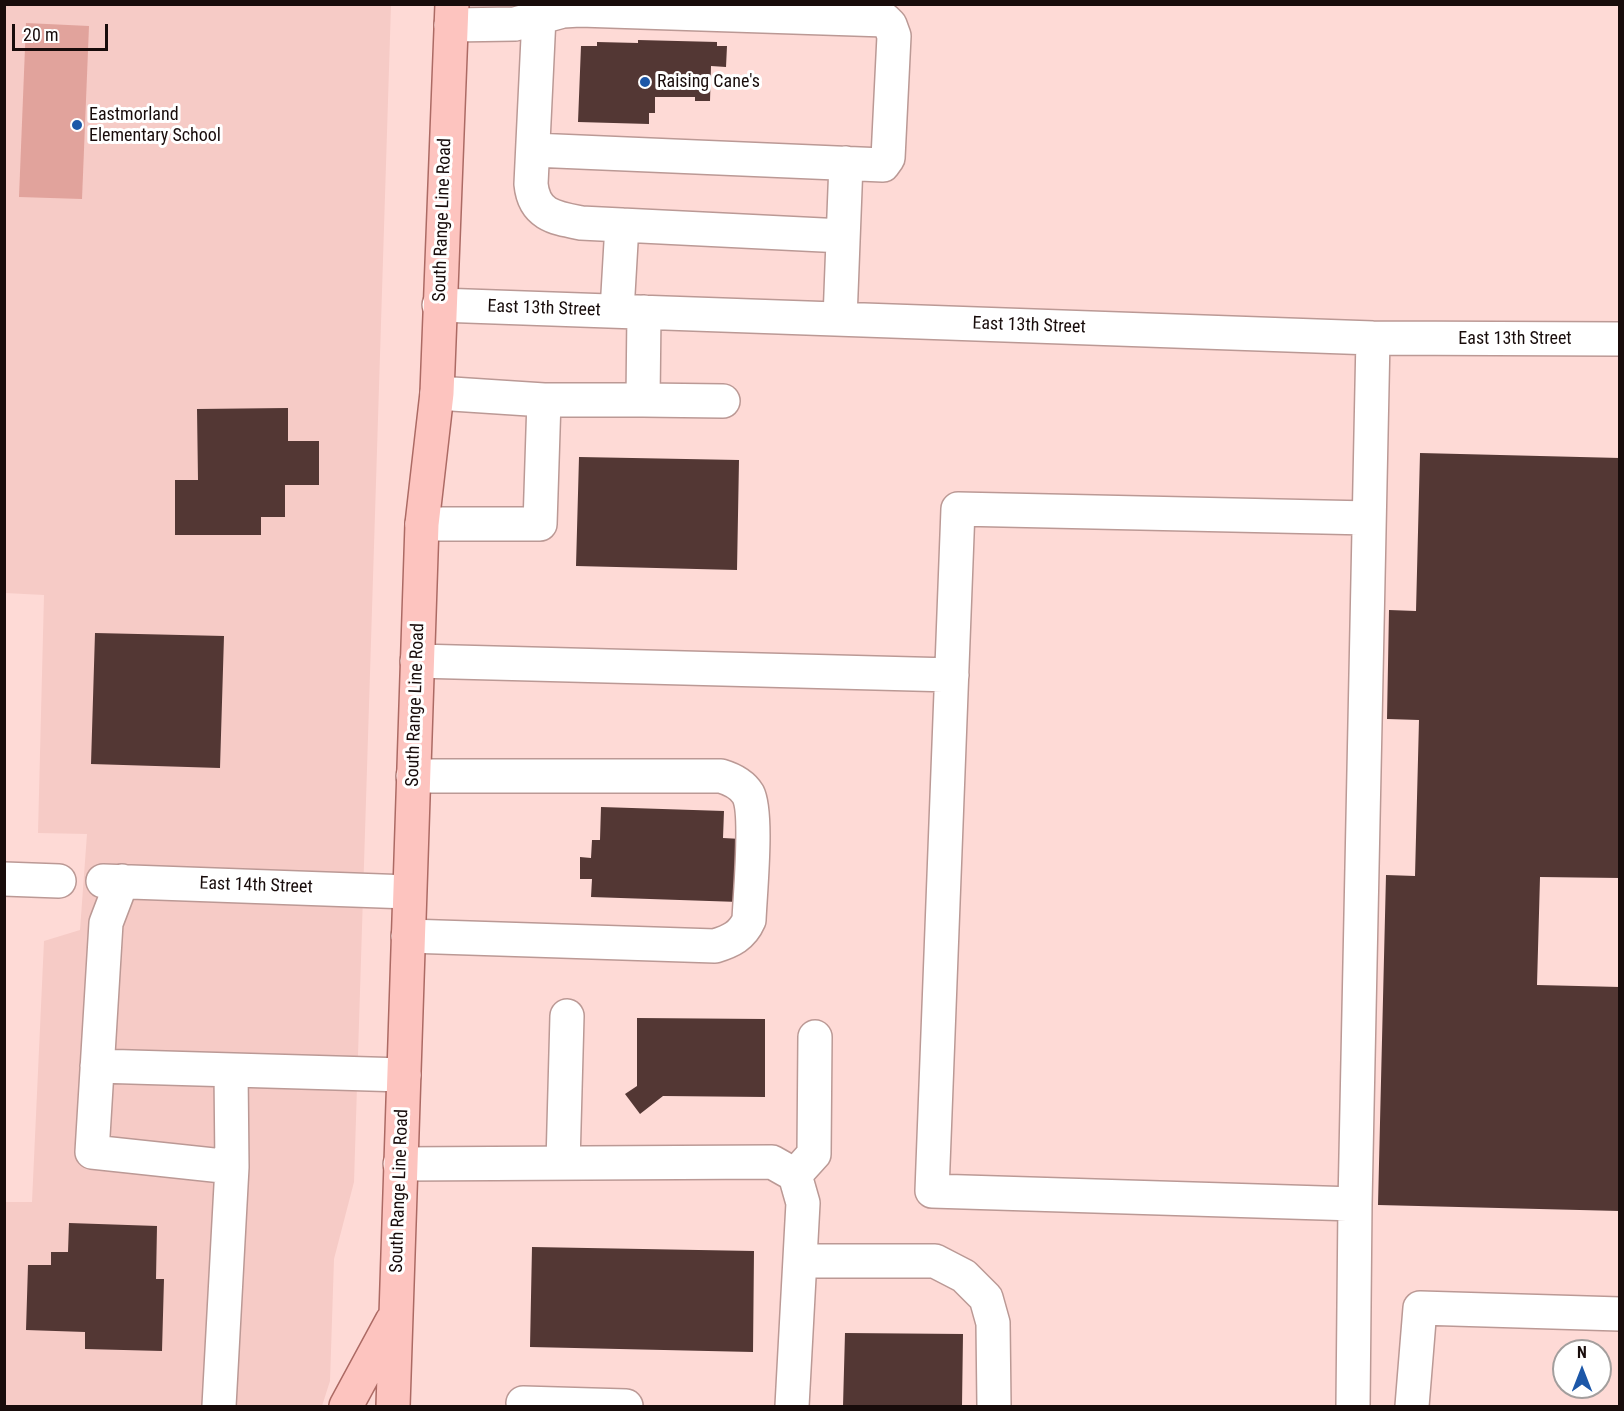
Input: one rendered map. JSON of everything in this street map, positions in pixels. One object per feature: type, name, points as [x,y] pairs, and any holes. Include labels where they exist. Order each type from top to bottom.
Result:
[{"type":"main road","name":"South Range Line Road","points":[[393,1407],[422,524],[437,393],[451,15]]},
{"type":"main road","points":[[346,1407],[396,1314]]},
{"type":"street","points":[[451,15],[499,25],[580,10],[885,20],[890,25],[894,36],[888,158],[883,165],[533,150]]},
{"type":"street","points":[[539,17],[532,195],[541,209],[559,219],[581,223],[843,236]]},
{"type":"street","points":[[840,319],[846,163]]},
{"type":"street","points":[[622,225],[643,400]]},
{"type":"street","name":"East 13th Street","points":[[439,305],[1373,338],[1620,339]]},
{"type":"street","points":[[1353,1407],[1373,338]]},
{"type":"street","points":[[437,393],[544,400],[723,401]]},
{"type":"street","points":[[422,524],[540,524],[544,400]]},
{"type":"street","points":[[1355,1204],[932,1191],[958,509],[1369,518]]},
{"type":"street","points":[[417,661],[952,675]]},
{"type":"street","points":[[408,936],[715,946],[731,941],[745,930],[749,920],[752,836],[752,805],[747,791],[734,780],[721,776],[413,776]]},
{"type":"street","points":[[4,879],[60,881]]},
{"type":"street","name":"East 14th Street","points":[[97,1066],[106,923],[112,881],[409,892]]},
{"type":"street","points":[[563,1163],[567,1017]]},
{"type":"street","points":[[795,1175],[814,1154],[815,1037]]},
{"type":"street","points":[[232,1167],[92,1152],[97,1066],[404,1075]]},
{"type":"street","points":[[219,1407],[232,1167],[231,1071]]},
{"type":"street","points":[[400,1164],[772,1162],[795,1175],[803,1203],[792,1407]]},
{"type":"street","points":[[800,1261],[935,1261],[964,1275],[986,1298],[993,1323],[994,1407]]},
{"type":"street","points":[[1412,1407],[1420,1308],[1620,1314]]},
{"type":"street","points":[[523,1403],[626,1407]]},
{"type":"shaded area","points":[[5,5],[391,5],[354,1182],[334,1259],[330,1381],[322,1406],[5,1406],[5,1202],[32,1202],[44,941],[80,930],[87,834],[38,833],[44,595],[5,593]]},
{"type":"shaded area","points":[[26,23],[89,26],[82,199],[19,197]]},
{"type":"building","name":"Raising Cane's","points":[[638,40],[717,42],[717,46],[727,46],[726,67],[711,66],[710,101],[695,101],[695,97],[655,97],[655,113],[649,113],[649,124],[578,122],[581,46],[597,46],[597,42],[638,43]]},
{"type":"building","points":[[288,408],[288,441],[319,441],[319,485],[285,485],[285,517],[261,517],[261,535],[175,535],[175,480],[198,480],[197,409]]},
{"type":"building","points":[[1420,453],[1620,458],[1620,878],[1540,877],[1537,985],[1620,987],[1620,1211],[1378,1205],[1386,875],[1415,876],[1419,720],[1387,719],[1389,610],[1416,611]]},
{"type":"building","points":[[579,457],[739,460],[737,570],[576,566]]},
{"type":"building","points":[[95,633],[224,636],[220,768],[91,764]]},
{"type":"building","points":[[601,807],[724,811],[723,838],[741,839],[739,902],[591,897],[592,879],[580,879],[580,857],[591,858],[592,840],[600,840]]},
{"type":"building","points":[[637,1018],[765,1019],[765,1097],[663,1096],[640,1114],[625,1094],[637,1086]]},
{"type":"building","points":[[69,1223],[157,1226],[156,1279],[164,1279],[162,1351],[85,1349],[85,1332],[26,1330],[28,1265],[51,1265],[51,1252],[68,1252]]},
{"type":"building","points":[[532,1247],[754,1251],[753,1352],[530,1347]]},
{"type":"building","points":[[845,1333],[963,1334],[962,1406],[843,1406]]},
{"type":"place","name":"Raising Cane's","points":[[645,82]]},
{"type":"place","name":"Eastmorland Elementary School","points":[[77,125]]}]
